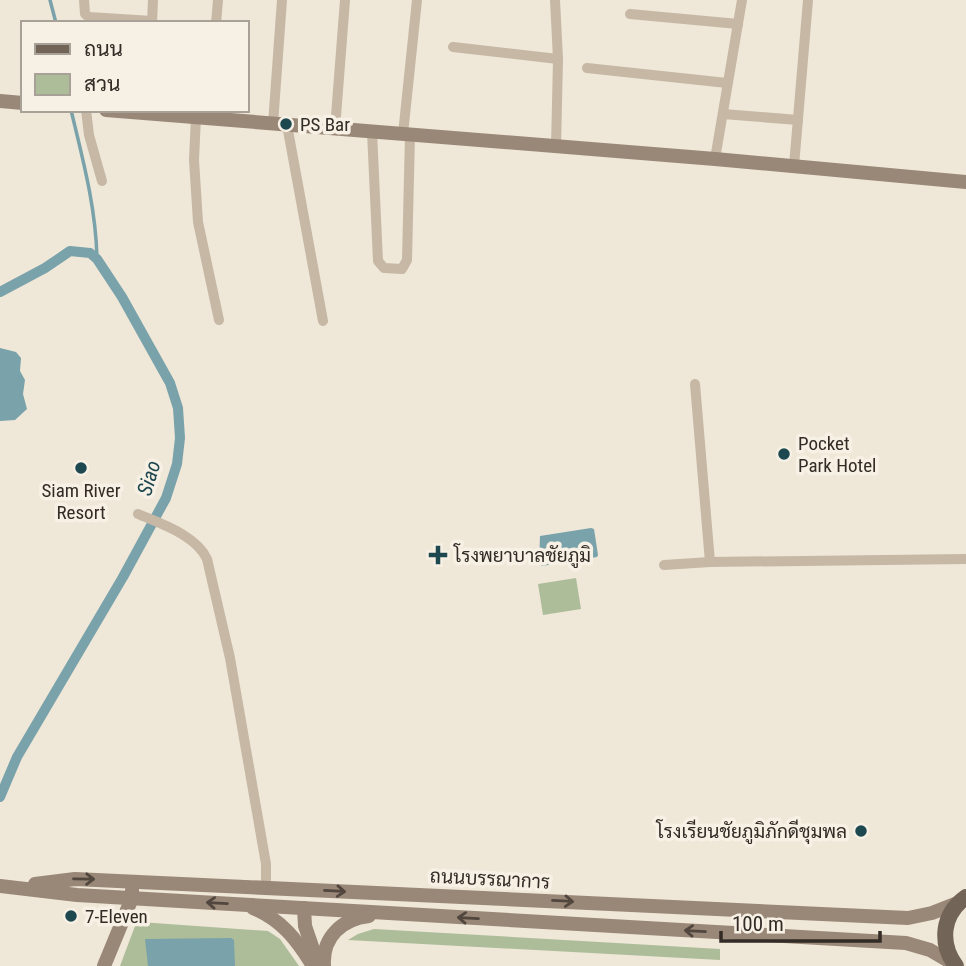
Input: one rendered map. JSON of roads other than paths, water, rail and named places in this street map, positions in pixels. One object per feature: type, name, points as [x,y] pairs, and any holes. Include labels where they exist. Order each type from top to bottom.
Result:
[{"type":"main road","points":[[955,965],[947,951],[944,937],[946,922],[953,909],[964,898]]},
{"type":"street","points":[[84,0],[85,14],[89,16],[142,21]]},
{"type":"street","points":[[152,21],[153,0]]},
{"type":"street","points":[[216,21],[218,0]]},
{"type":"street","points":[[282,0],[280,124],[323,321]]},
{"type":"street","points":[[335,129],[345,0]]},
{"type":"street","points":[[372,132],[378,261],[384,268],[401,268],[407,260],[407,135],[417,0]]},
{"type":"street","points":[[555,0],[558,59],[556,147]]},
{"type":"street","points":[[715,159],[742,0]]},
{"type":"street","points":[[794,166],[808,0]]},
{"type":"street","points":[[630,14],[738,24]]},
{"type":"street","points":[[453,47],[558,59]]},
{"type":"street","points":[[587,68],[727,83]]},
{"type":"street","points":[[0,102],[21,103]]},
{"type":"street","points":[[86,112],[89,135],[102,181]]},
{"type":"street","points":[[143,112],[204,115],[335,129],[966,182]]},
{"type":"street","points":[[723,114],[797,120]]},
{"type":"street","points":[[204,115],[194,160],[198,222],[219,320]]},
{"type":"street","points":[[695,384],[710,562]]},
{"type":"street","points":[[138,514],[198,545],[207,559],[230,658],[266,864],[266,887]]},
{"type":"street","points":[[664,565],[966,559]]},
{"type":"street","name":"ถนนบรรณาการ","points":[[16,887],[75,879],[908,918],[932,913],[964,898]]},
{"type":"street","points":[[104,966],[131,898],[133,882]]},
{"type":"street","name":"ถนนบรรณาการ","points":[[0,886],[77,895],[906,943],[930,950],[955,965]]},
{"type":"street","points":[[305,889],[305,926],[319,966]]},
{"type":"street","points":[[428,915],[429,895]]},
{"type":"street","points":[[243,905],[266,914],[288,930],[319,966]]},
{"type":"street","points":[[631,927],[632,905]]},
{"type":"street","points":[[794,937],[796,912]]},
{"type":"street","points":[[319,966],[329,937],[338,928],[362,917],[391,913]]},
{"type":"water","points":[[0,348],[16,352],[21,358],[20,371],[25,380],[23,394],[27,409],[15,420],[0,421]]},
{"type":"water","points":[[594,529],[597,557],[542,566],[539,564],[540,536]]},
{"type":"water","points":[[145,939],[234,940],[235,966],[148,966]]},
{"type":"waterway","points":[[50,0],[55,21]]},
{"type":"waterway","points":[[71,112],[91,203],[97,259]]},
{"type":"waterway","name":"Siao","points":[[0,292],[70,251],[90,253],[97,259],[122,297],[170,383],[178,408],[180,438],[177,464],[166,498],[123,577],[17,757],[0,797]]},
{"type":"place","name":"PS Bar","points":[[286,124]]},
{"type":"place","name":"Pocket Park Hotel","points":[[784,454]]},
{"type":"place","name":"Siam River Resort","points":[[81,468]]},
{"type":"place","name":"โรงพยาบาลชัยภูมิ","points":[[438,555]]},
{"type":"place","name":"โรงเรียนชัยภูมิภักดีชุมพล","points":[[861,831]]},
{"type":"place","name":"7-Eleven","points":[[71,916]]}]
